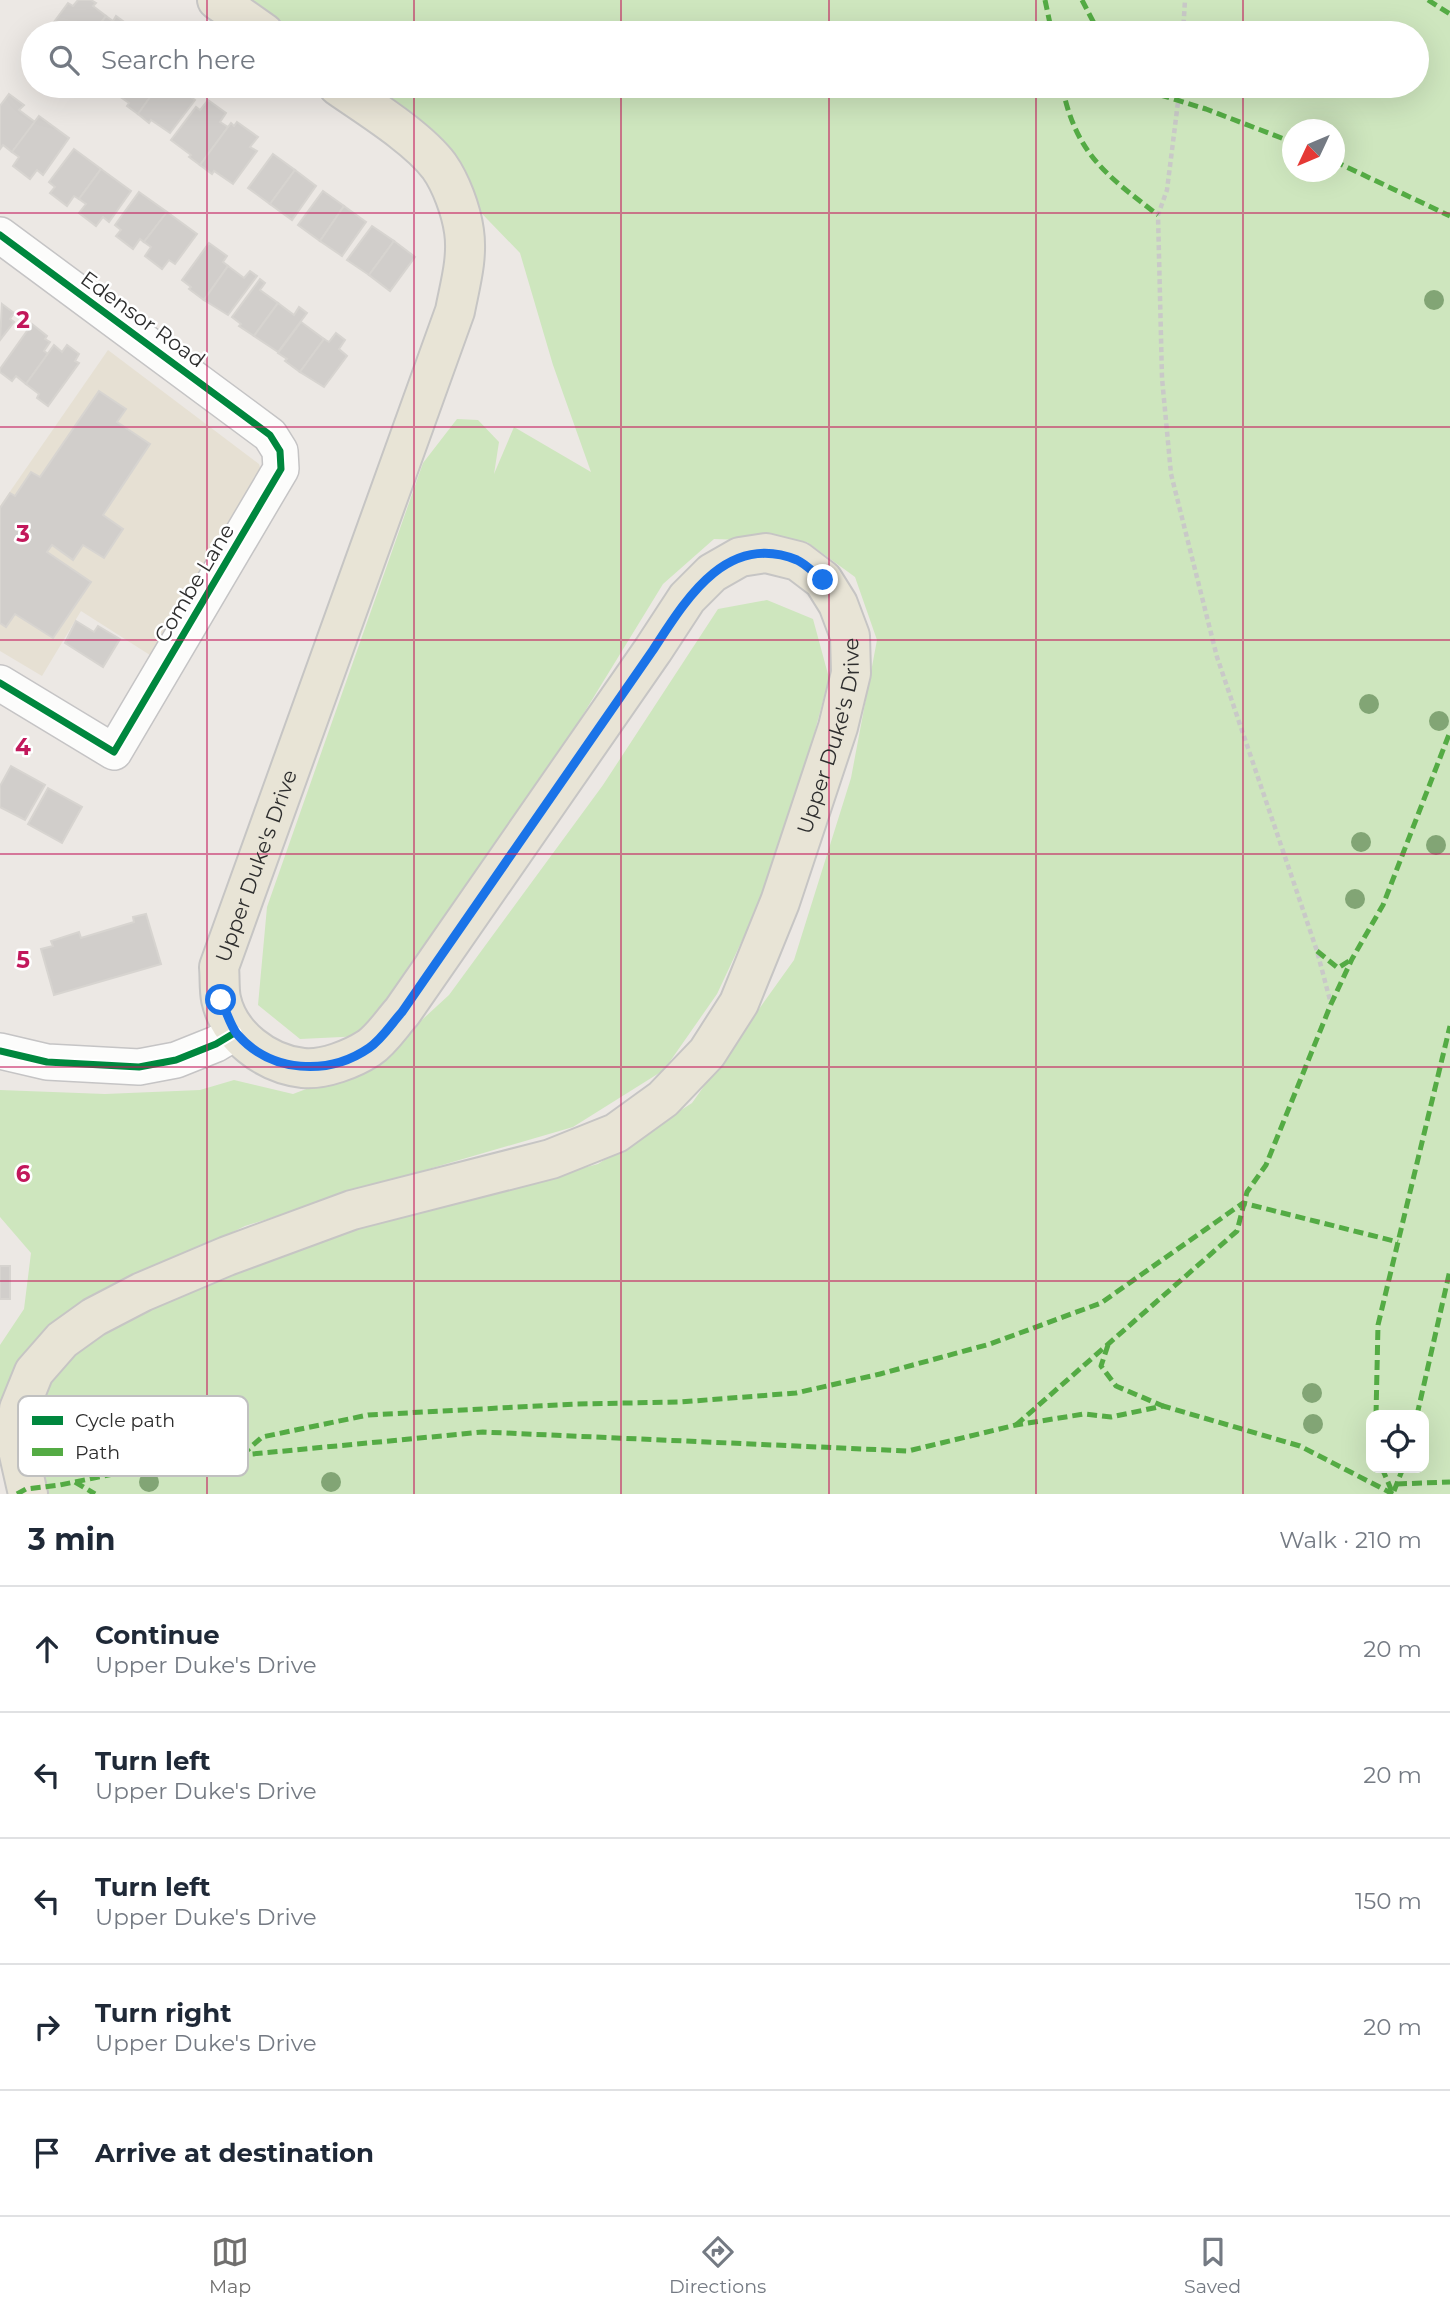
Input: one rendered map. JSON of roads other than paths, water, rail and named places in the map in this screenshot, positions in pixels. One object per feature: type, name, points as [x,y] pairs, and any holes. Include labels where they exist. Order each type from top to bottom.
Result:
[{"type":"main road","points":[[217,0],[247,21]]},
{"type":"main road","name":"Upper Duke's Drive","points":[[24,1396],[34,1372],[62,1340],[94,1317],[142,1292],[227,1256],[352,1210],[551,1159],[616,1133],[663,1099],[707,1052],[739,1003],[780,902],[838,727],[851,673],[850,636],[838,604],[823,580],[798,561],[766,553],[740,557],[712,573],[687,598],[410,1002],[370,1047],[338,1063],[304,1068],[275,1061],[236,1032],[221,1000],[219,967],[455,311],[463,269],[464,232],[454,196],[439,166],[407,136],[355,98]]},
{"type":"main road","name":"Upper Duke's Drive","points":[[24,1476],[28,1494]]},
{"type":"street","name":"Edensor Road","points":[[0,235],[265,431]]},
{"type":"street","name":"Combe Lane","points":[[0,683],[114,752],[281,469],[280,451],[265,431]]},
{"type":"street","points":[[0,1051],[47,1062],[139,1067],[176,1060],[216,1044],[236,1032]]}]
